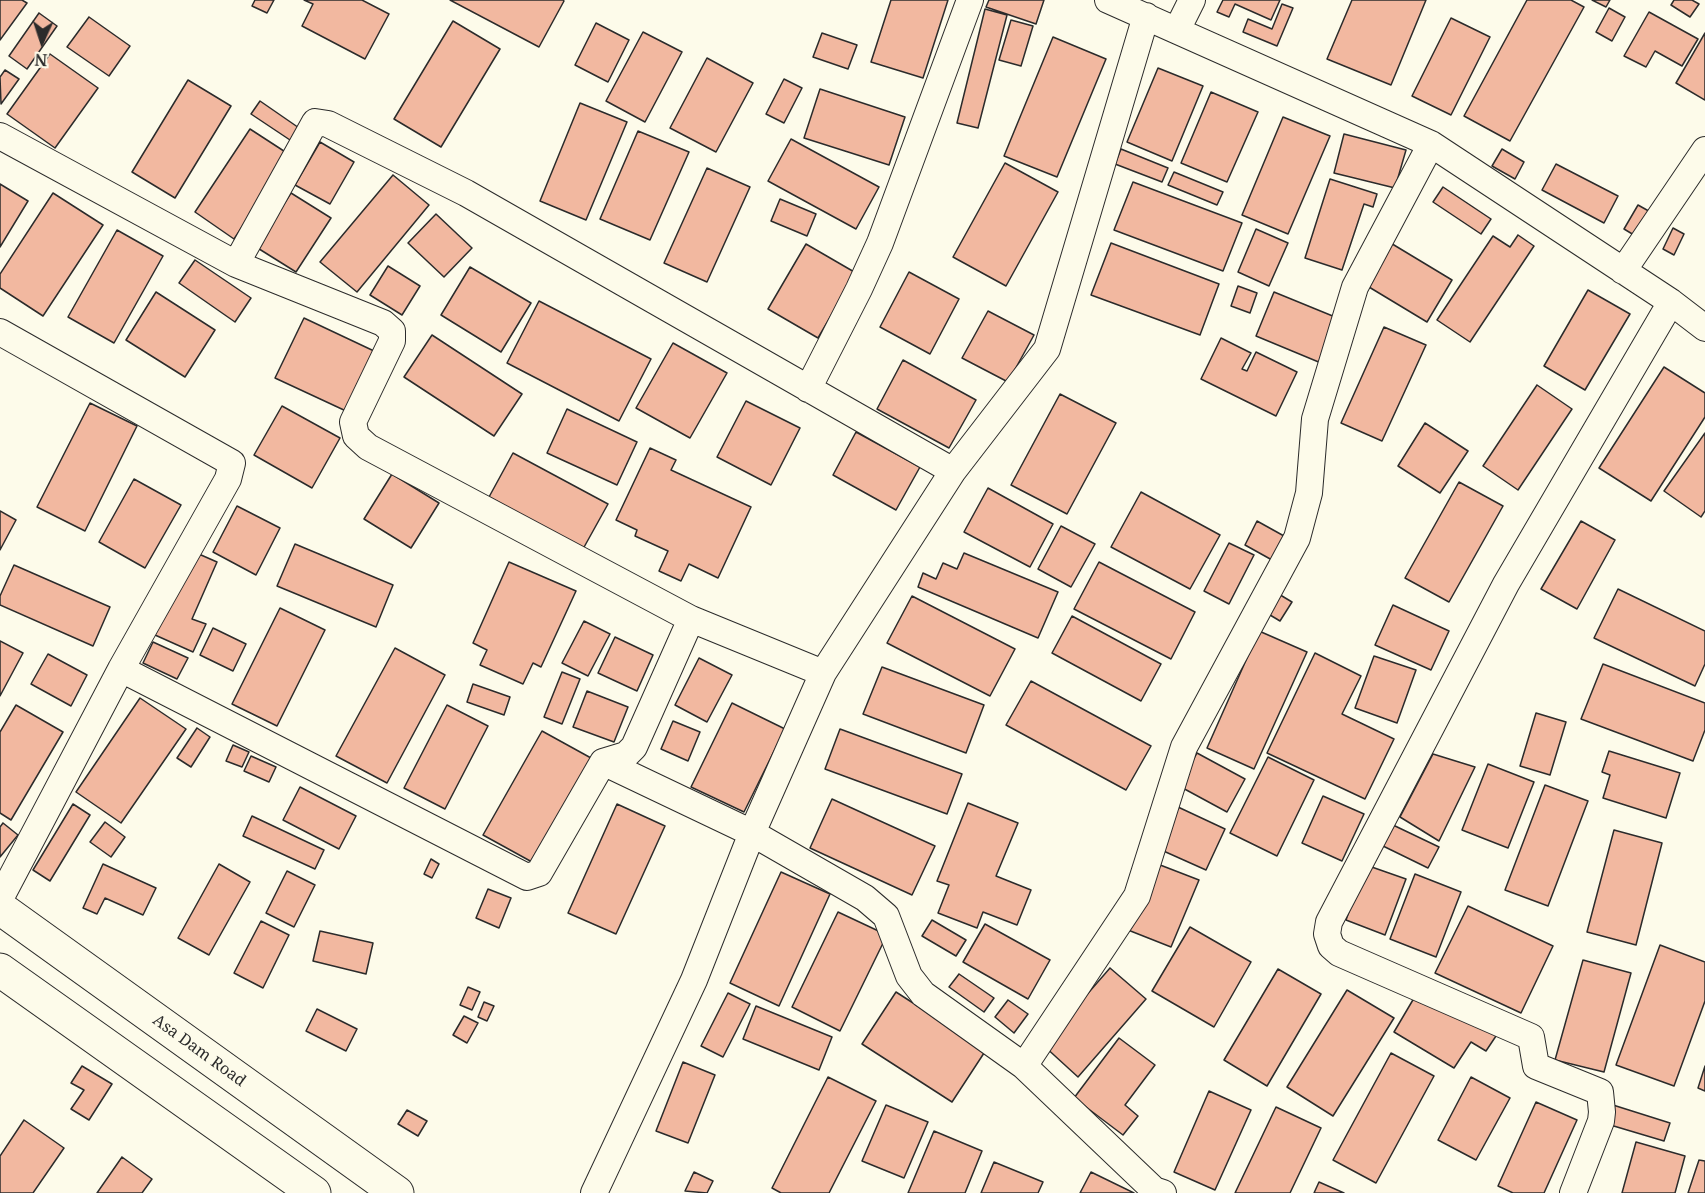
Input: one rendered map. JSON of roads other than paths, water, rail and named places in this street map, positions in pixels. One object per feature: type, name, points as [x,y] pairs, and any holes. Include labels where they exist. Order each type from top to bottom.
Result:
[{"type":"main road","name":"Asa Dam Road","points":[[0,908],[397,1193]]},
{"type":"main road","points":[[0,970],[314,1193]]},
{"type":"street","points":[[808,389],[880,243],[970,0]]},
{"type":"street","points":[[1108,0],[1431,144],[1671,302],[1705,328]]},
{"type":"street","points":[[1177,30],[1192,0]]},
{"type":"street","points":[[594,1193],[694,980],[752,833],[823,673],[953,471],[1047,349],[1146,16]]},
{"type":"street","points":[[236,264],[315,122],[328,124],[466,193],[953,471]]},
{"type":"street","points":[[0,136],[236,264],[383,323],[392,331],[392,341],[353,422],[356,436],[368,447],[691,619],[823,673]]},
{"type":"street","points":[[1024,1066],[1137,896],[1184,747],[1297,538],[1309,493],[1315,419],[1355,287],[1431,144]]},
{"type":"street","points":[[1623,271],[1705,150]]},
{"type":"street","points":[[1574,1193],[1600,1121],[1602,1112],[1600,1092],[1536,1066],[1531,1036],[1339,953],[1331,946],[1326,934],[1329,922],[1506,584],[1671,302]]},
{"type":"street","points":[[0,332],[232,463],[228,479],[121,669],[0,899]]},
{"type":"street","points":[[121,669],[527,877],[539,873],[603,762],[626,754],[634,747],[691,619]]},
{"type":"street","points":[[603,762],[752,833],[865,898],[886,916],[909,976],[923,994],[1024,1066],[1154,1190],[1163,1193]]}]
